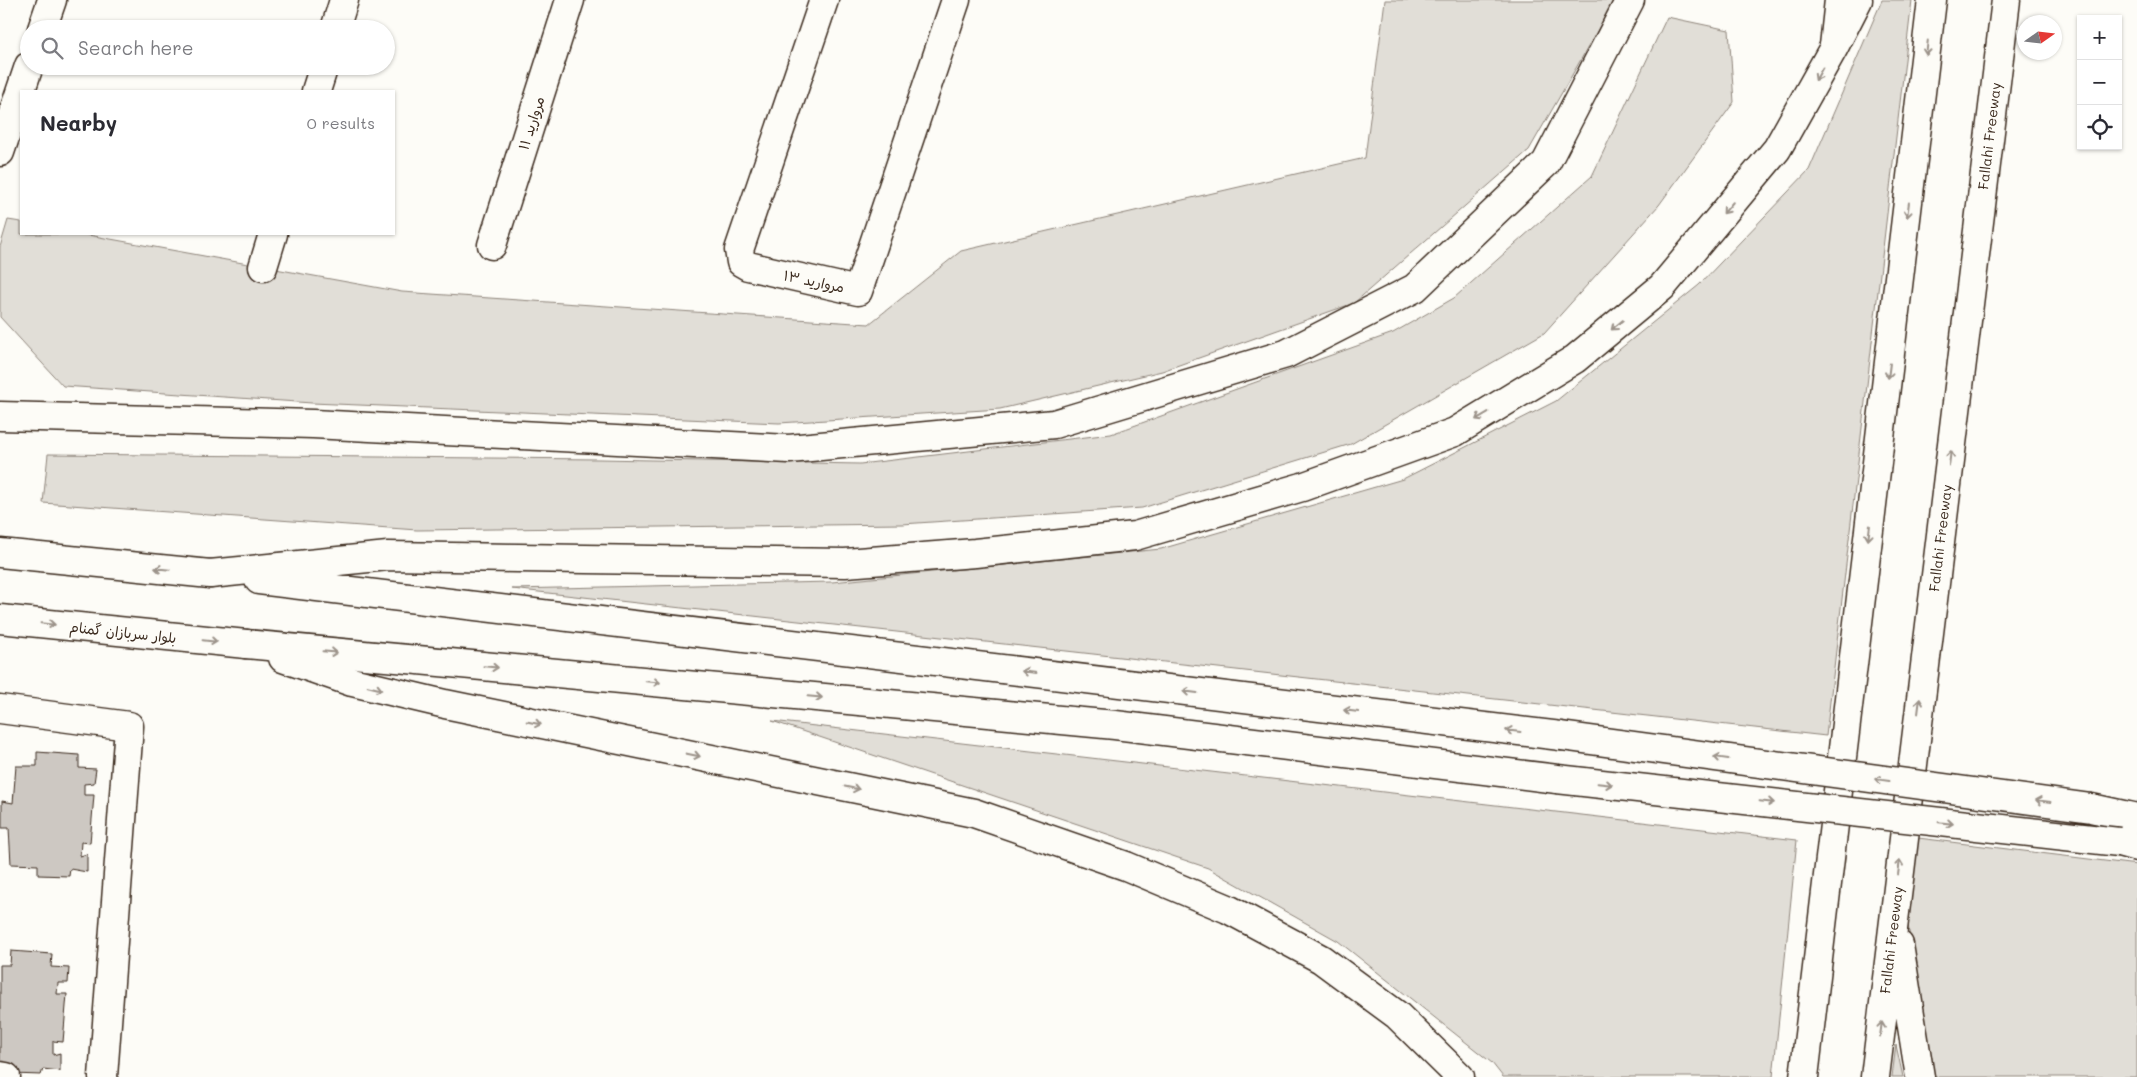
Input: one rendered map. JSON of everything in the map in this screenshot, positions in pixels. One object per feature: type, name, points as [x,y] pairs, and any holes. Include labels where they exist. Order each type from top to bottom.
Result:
[{"type":"main road","points":[[45,20],[52,0]]},
{"type":"main road","points":[[338,20],[344,0]]},
{"type":"main road","name":"مروارید ۱۱","points":[[492,246],[570,0]]},
{"type":"main road","name":"مروارید ۱۳","points":[[824,0],[739,250],[740,262],[748,266],[858,291],[956,0]]},
{"type":"main road","points":[[0,416],[312,424],[789,449],[1054,424],[1286,354],[1415,288],[1546,163],[1630,0]]},
{"type":"main road","points":[[1833,50],[1839,0]]},
{"type":"main road","points":[[210,574],[388,556],[845,563],[938,556],[1134,536],[1302,487],[1455,432],[1575,359],[1662,287],[1777,149],[1833,50],[1858,0]]},
{"type":"main road","points":[[1804,1077],[1932,0]]},
{"type":"main road","name":"Fallahi Freeway","points":[[1875,1077],[2006,0]]},
{"type":"main road","points":[[21,90],[26,75]]},
{"type":"main road","points":[[316,90],[321,75]]},
{"type":"main road","points":[[0,152],[20,93]]},
{"type":"main road","points":[[263,267],[273,235]]},
{"type":"main road","points":[[0,553],[210,574],[1561,736],[2092,808],[2137,818]]},
{"type":"main road","name":"بلوار سربازان گمنام","points":[[0,619],[246,644]]},
{"type":"main road","points":[[246,644],[1115,725],[1557,779],[2128,844]]},
{"type":"main road","points":[[246,644],[352,682],[445,704],[974,813],[1126,866],[1228,909],[1322,958],[1397,1015],[1460,1077]]},
{"type":"main road","points":[[0,709],[129,726],[103,1077]]},
{"type":"main road","points":[[1894,912],[1920,1077]]},
{"type":"main road","points":[[0,1076],[6,1077]]},
{"type":"shaded area","points":[[1385,0],[1615,0],[1529,150],[1354,303],[1162,371],[1000,409],[779,423],[312,403],[63,386],[0,317],[0,247],[8,220],[20,222],[20,235],[88,235],[402,292],[869,324],[961,251],[1365,158]]},
{"type":"shaded area","points":[[1882,0],[1912,0],[1826,736],[512,589],[832,582],[1161,549],[1403,479],[1556,401],[1699,285],[1809,170]]},
{"type":"shaded area","points":[[1667,17],[1729,30],[1734,102],[1659,205],[1544,333],[1351,444],[1142,508],[902,524],[417,530],[43,503],[48,454],[599,459],[860,464],[1111,434],[1393,333],[1454,298],[1592,176]]},
{"type":"shaded area","points":[[772,721],[1797,840],[1773,1077],[1503,1077],[1492,1063],[1338,941],[1208,868]]},
{"type":"shaded area","points":[[1918,838],[2137,865],[2137,1077],[1931,1077],[1907,918]]},
{"type":"shaded area","points":[[1896,1045],[1903,1077],[1892,1077]]},
{"type":"building","points":[[37,752],[79,755],[79,768],[96,769],[94,783],[84,784],[84,795],[94,795],[90,843],[81,842],[80,856],[87,854],[87,872],[70,869],[69,876],[38,875],[38,865],[11,864],[9,828],[2,828],[2,801],[13,803],[16,766],[37,766]]},
{"type":"building","points":[[11,951],[52,954],[51,967],[69,968],[68,983],[58,983],[57,994],[67,994],[63,1042],[53,1041],[53,1055],[60,1053],[60,1071],[43,1069],[41,1075],[12,1074],[11,1064],[0,1064],[0,965],[10,965]]}]
